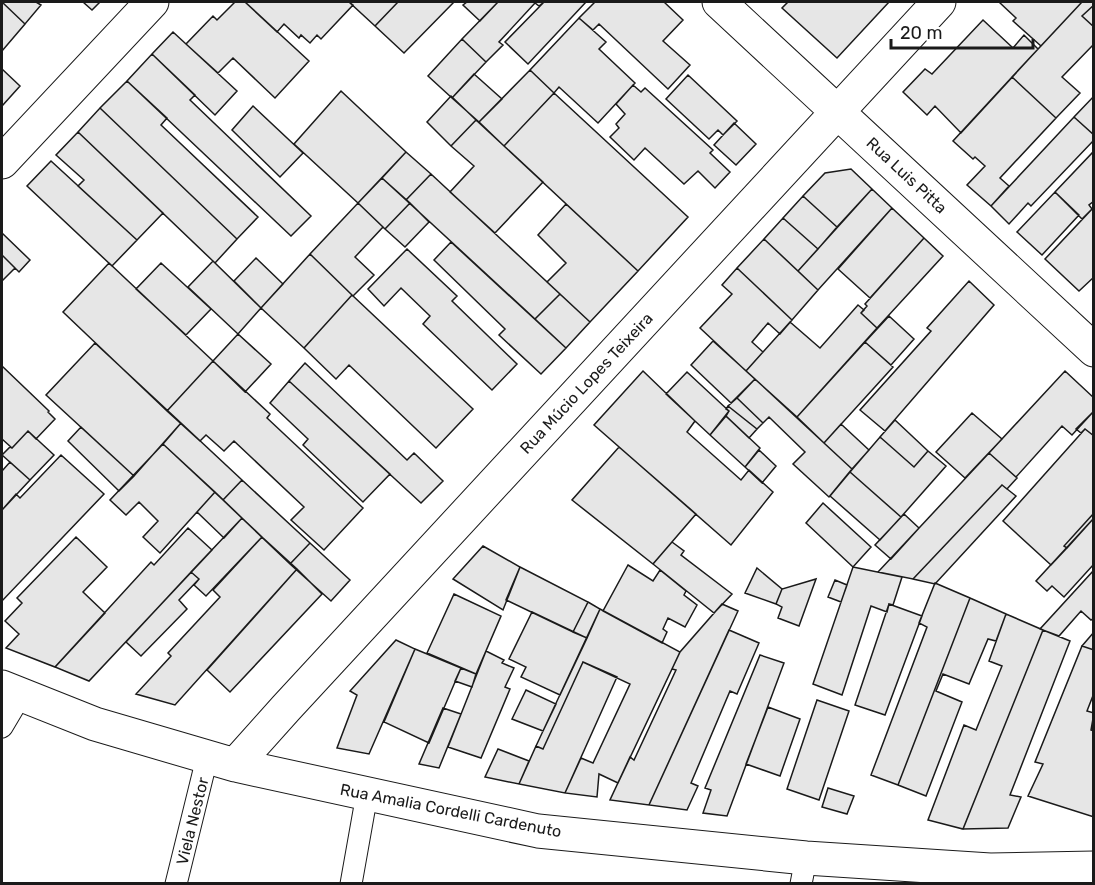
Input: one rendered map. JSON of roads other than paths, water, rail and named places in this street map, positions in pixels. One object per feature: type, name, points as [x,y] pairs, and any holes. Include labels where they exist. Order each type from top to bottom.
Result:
[{"type":"street","points":[[2,162],[152,2]]},
{"type":"street","name":"Rua Luis Pitta","points":[[719,2],[1094,350]]},
{"type":"street","name":"Rua Múcio Lopes Teixeira","points":[[221,761],[286,708],[939,2]]},
{"type":"street","name":"Rua Amalia Cordelli Cardenuto","points":[[11,691],[95,724],[221,761],[538,831],[803,871],[989,877],[1094,868]]},
{"type":"lane","points":[[2,727],[11,691]]},
{"type":"lane","name":"Viela Nestor","points":[[176,884],[221,761]]},
{"type":"lane","points":[[351,884],[367,794]]}]
